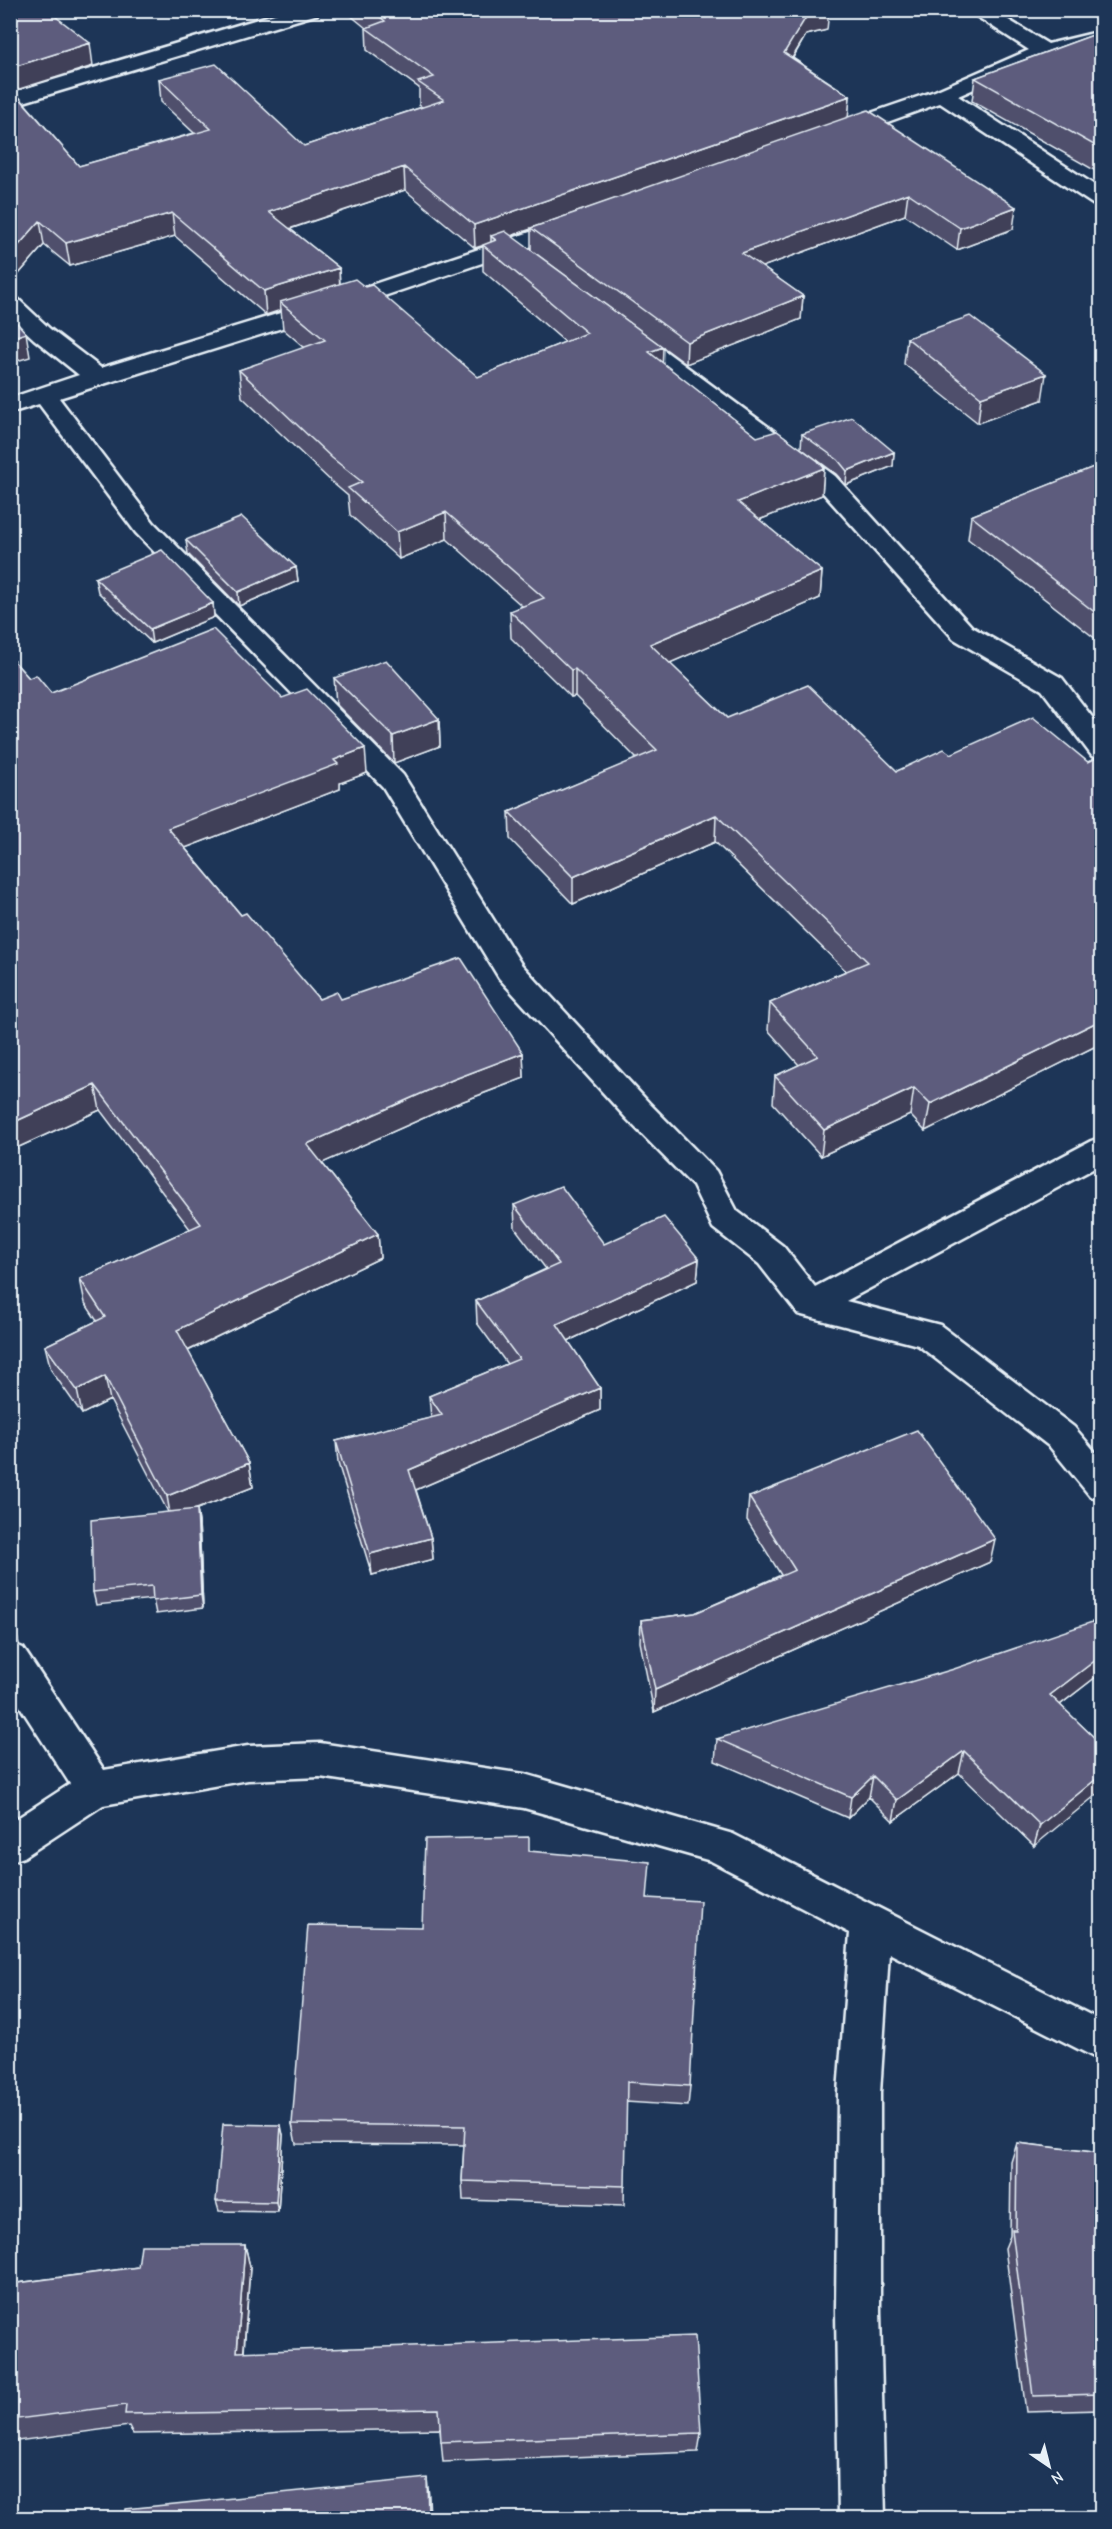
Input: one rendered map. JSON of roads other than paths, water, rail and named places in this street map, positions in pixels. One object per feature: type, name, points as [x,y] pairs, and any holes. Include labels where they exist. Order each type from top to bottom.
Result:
[{"type":"street","points":[[10,100],[311,10]]},
{"type":"street","points":[[977,10],[1045,51]]},
{"type":"street","points":[[821,138],[942,95],[1045,51],[1101,37]]},
{"type":"street","points":[[942,95],[1101,200]]},
{"type":"street","points":[[10,406],[376,291],[518,254],[587,219]]},
{"type":"street","points":[[10,304],[42,334],[97,377]]},
{"type":"street","points":[[605,318],[826,481],[963,633],[1052,684],[1101,750]]},
{"type":"street","points":[[45,396],[145,528],[393,780],[510,971],[638,1111],[705,1179],[725,1219],[771,1255],[810,1305],[928,1334],[1062,1437],[1101,1486]]},
{"type":"street","points":[[810,1305],[1101,1149]]},
{"type":"street","points":[[10,1659],[95,1789]]},
{"type":"street","points":[[10,1845],[95,1789],[248,1763],[320,1760],[524,1791],[719,1846],[1101,2042]]},
{"type":"street","points":[[862,2518],[858,2311],[859,2093],[871,1925]]}]
